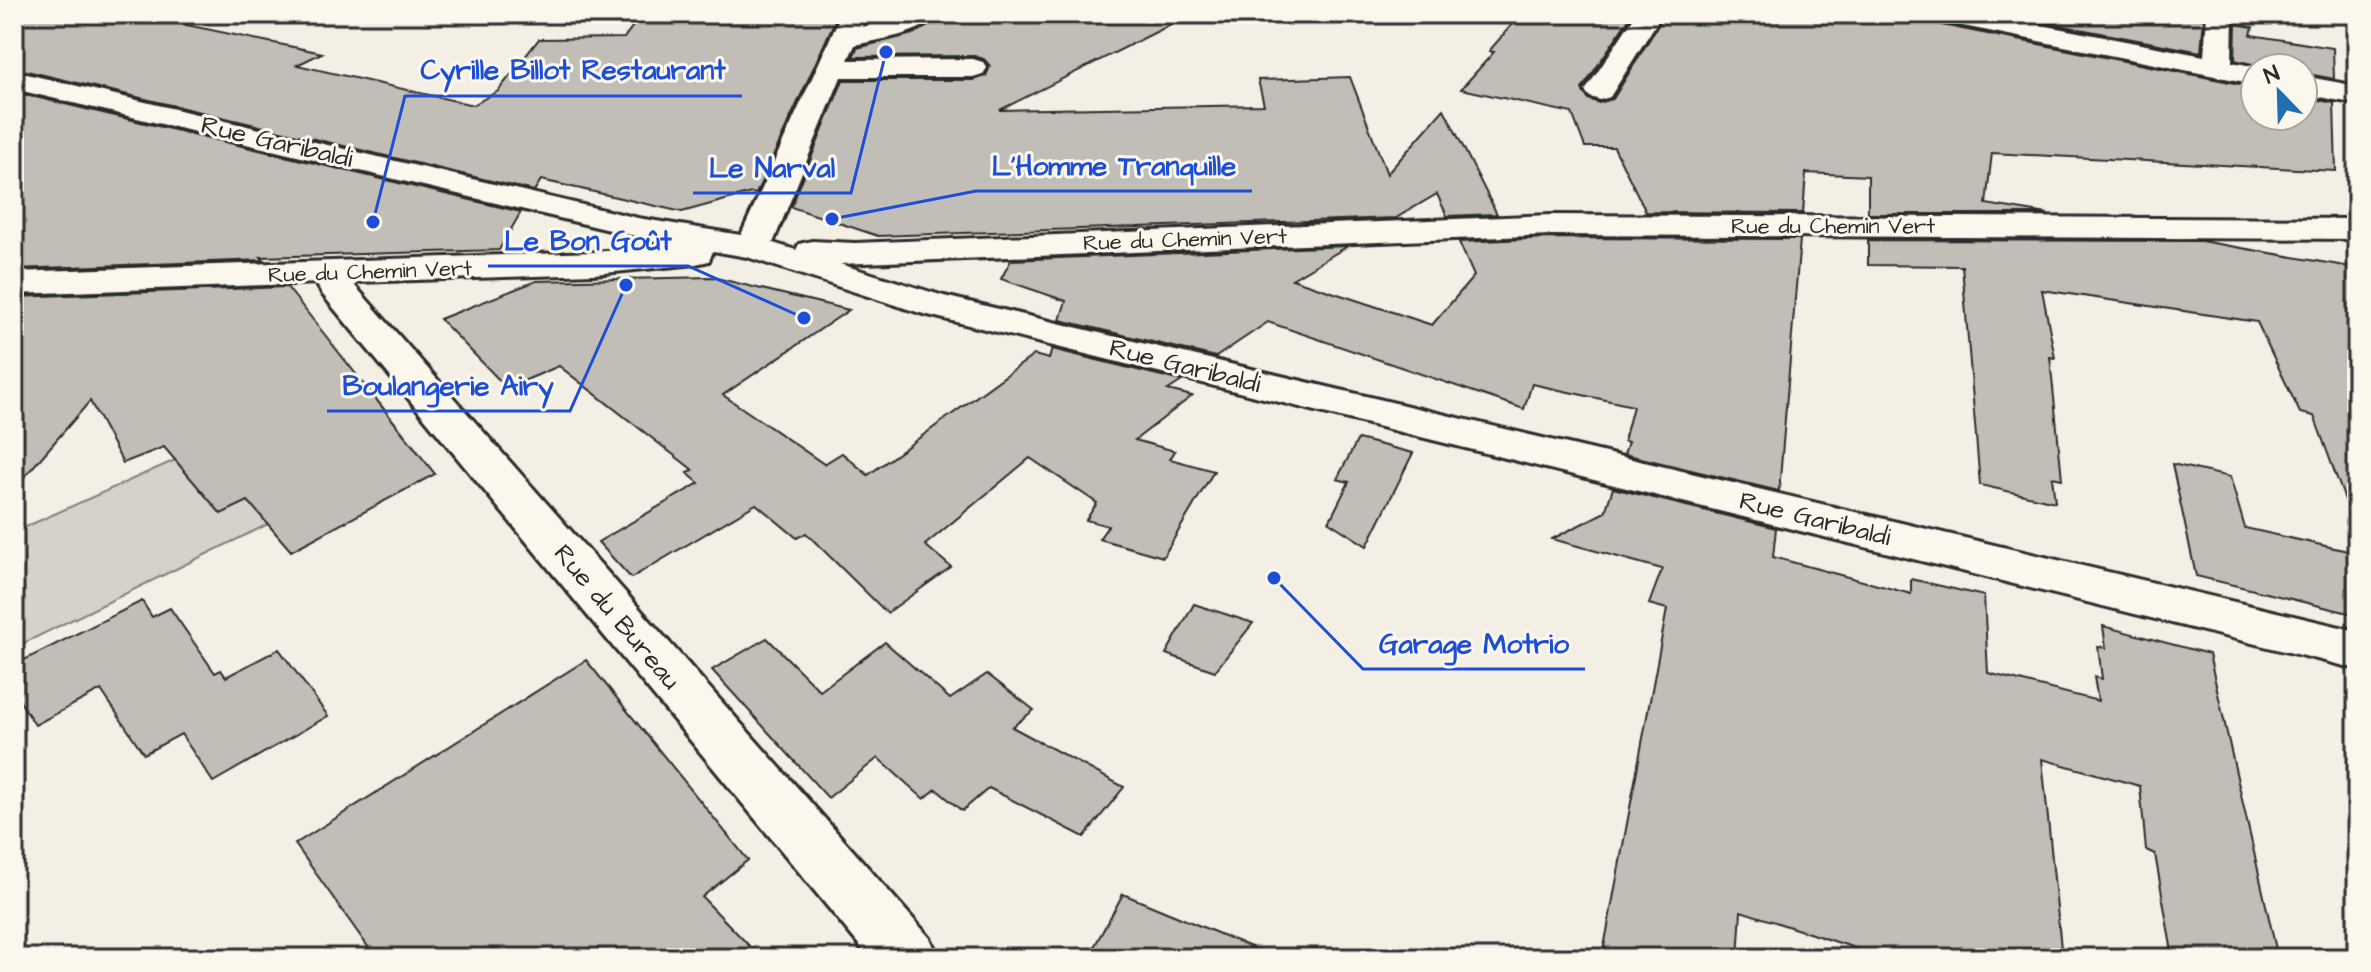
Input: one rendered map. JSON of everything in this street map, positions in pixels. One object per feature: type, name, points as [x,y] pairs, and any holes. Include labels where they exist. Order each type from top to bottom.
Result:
[{"type":"street","points":[[753,248],[849,27],[894,28],[925,14]]},
{"type":"street","points":[[1600,91],[1649,14]]},
{"type":"street","points":[[1943,14],[2239,72]]},
{"type":"street","points":[[2217,68],[2220,14]]},
{"type":"street","points":[[829,69],[973,68]]},
{"type":"street","name":"Rue Garibaldi","points":[[14,80],[638,228],[753,248],[933,305],[2357,650]]},
{"type":"street","points":[[2319,88],[2357,95]]},
{"type":"street","name":"Rue du Chemin Vert","points":[[14,283],[594,263],[753,248],[855,254],[1551,225],[2357,229]]},
{"type":"street","name":"Rue du Bureau","points":[[343,273],[336,287],[908,958]]},
{"type":"shaded area","points":[[359,378],[418,451],[14,648],[14,532]]},
{"type":"building","points":[[14,14],[134,14],[322,53],[297,65],[473,105],[498,91],[539,39],[624,38],[638,19],[838,14],[756,194],[682,212],[541,180],[534,191],[14,68]]},
{"type":"building","points":[[941,14],[1192,14],[1000,110],[1264,105],[1258,80],[1350,77],[1387,174],[1444,109],[1497,214],[1447,216],[1437,194],[1396,218],[878,236],[791,207],[843,80],[973,80],[986,76],[990,66],[984,59],[974,56],[853,57],[857,48],[913,34],[933,23]]},
{"type":"building","points":[[1521,14],[1632,14],[1582,89],[1588,99],[1599,103],[1613,99],[1665,14],[1927,14],[1932,22],[1942,25],[2239,84],[2239,132],[2319,132],[2319,100],[2334,103],[2336,171],[1992,153],[1986,204],[2048,214],[1868,214],[1868,176],[1806,173],[1803,213],[1646,212],[1614,147],[1585,147],[1572,113],[1461,89],[1494,52],[1489,51]]},
{"type":"building","points":[[2000,14],[2182,14],[2204,18],[2201,52]]},
{"type":"building","points":[[2236,24],[2253,27],[2251,35],[2333,48],[2334,79],[2319,76],[2319,52],[2239,52],[2239,61],[2235,60]]},
{"type":"building","points":[[14,92],[521,212],[499,250],[14,269]]},
{"type":"building","points":[[1551,238],[1800,239],[1779,491],[1624,454],[1633,406],[1532,384],[1524,409],[1268,322],[1216,357],[1060,320],[1066,301],[1001,279],[1011,260],[1348,246],[1292,279],[1432,325],[1474,276],[1459,242]]},
{"type":"building","points":[[1868,240],[2201,241],[2357,268],[2357,518],[2352,519],[2314,416],[2300,413],[2257,322],[2042,290],[2055,358],[2050,357],[2062,479],[2052,477],[2055,502],[1980,485],[1962,266],[1868,265]]},
{"type":"building","points":[[712,277],[849,310],[723,395],[824,464],[842,453],[868,475],[1034,355],[1049,359],[1052,349],[1182,381],[1168,390],[1192,396],[1135,440],[1175,451],[1170,459],[1214,471],[1163,557],[1099,539],[1108,526],[1086,520],[1097,503],[1030,458],[925,545],[951,567],[887,613],[806,533],[797,538],[756,504],[631,578],[598,542],[699,483],[687,473],[693,470],[559,366],[507,388],[440,319],[536,281]]},
{"type":"building","points":[[287,287],[435,474],[291,551],[248,501],[221,514],[164,447],[123,463],[90,401],[14,489],[14,297]]},
{"type":"building","points":[[1358,439],[1413,453],[1367,546],[1329,522],[1349,482],[1337,479]]},
{"type":"building","points":[[2172,464],[2230,477],[2245,528],[2357,553],[2357,615],[2196,576]]},
{"type":"building","points":[[1613,488],[1776,528],[1773,557],[1911,594],[1911,579],[1984,596],[1988,673],[2098,701],[2094,677],[2102,679],[2098,646],[2106,648],[2103,626],[2209,654],[2278,958],[2173,958],[2155,854],[2146,850],[2140,786],[2042,759],[2062,958],[1886,958],[1741,911],[1738,958],[1602,958],[1667,609],[1649,604],[1662,569],[1552,539],[1605,512]]},
{"type":"building","points":[[142,601],[152,617],[170,608],[215,673],[221,670],[226,677],[279,649],[328,716],[213,782],[181,734],[144,754],[101,690],[35,725],[14,692],[14,665]]},
{"type":"building","points":[[1194,604],[1253,623],[1215,671],[1166,654]]},
{"type":"building","points":[[767,638],[820,691],[885,642],[950,699],[987,674],[1034,710],[1012,727],[1124,787],[1084,837],[989,788],[962,811],[936,789],[924,799],[878,758],[828,798],[712,670]]},
{"type":"building","points":[[586,660],[748,860],[702,897],[761,958],[376,958],[295,844]]},
{"type":"building","points":[[1123,894],[1275,957],[1275,958],[1088,958]]},
{"type":"place","name":"Le Narval","points":[[886,52]]},
{"type":"place","name":"L'Homme Tranquille","points":[[832,219]]},
{"type":"place","name":"Cyrille Billot Restaurant","points":[[373,222]]},
{"type":"place","name":"Boulangerie Airy","points":[[626,285]]},
{"type":"place","name":"Le Bon Goût","points":[[804,318]]},
{"type":"place","name":"Garage Motrio","points":[[1274,578]]}]
